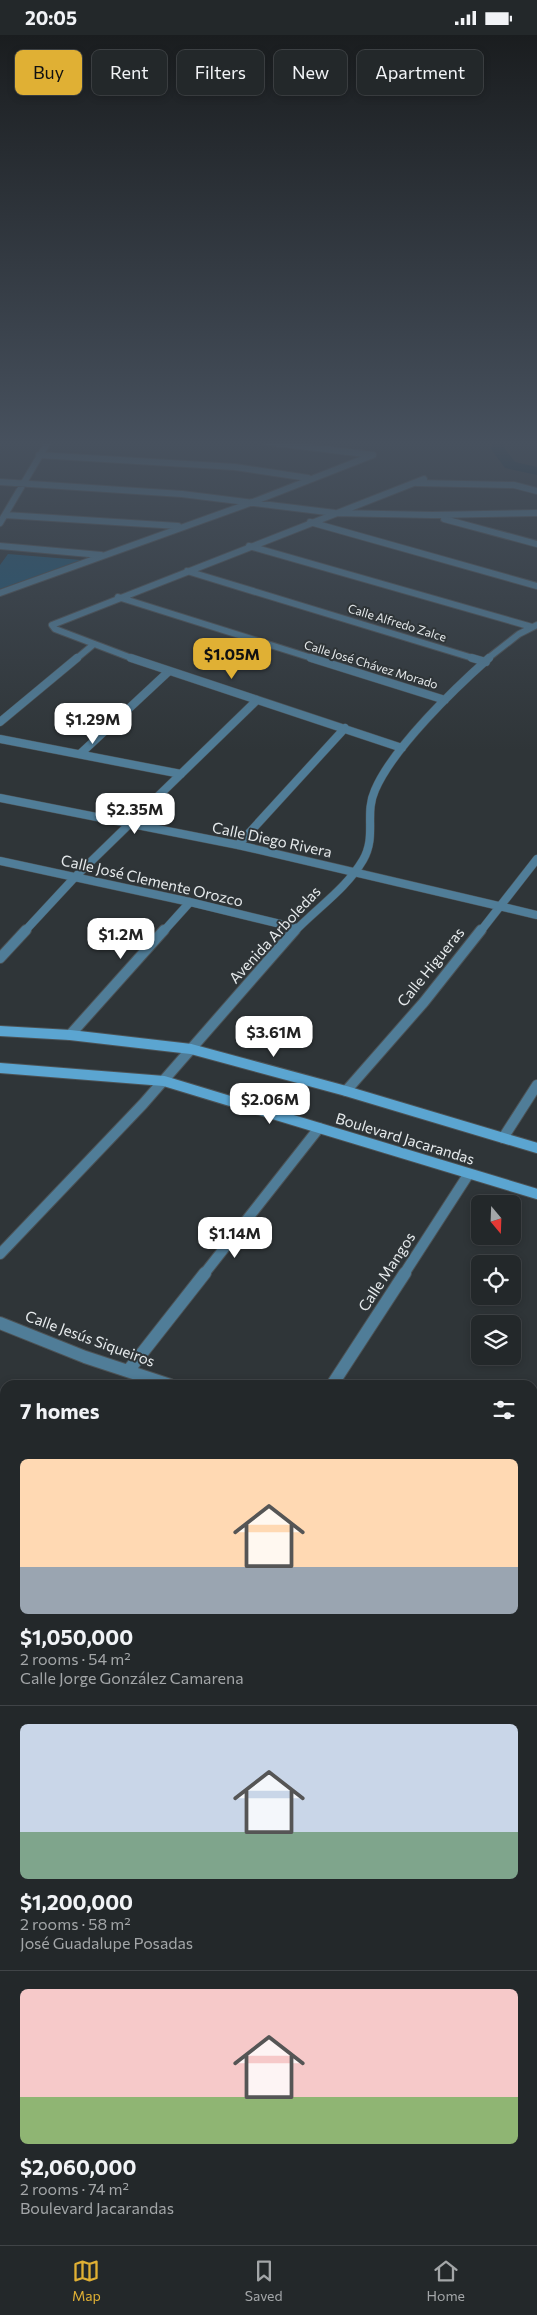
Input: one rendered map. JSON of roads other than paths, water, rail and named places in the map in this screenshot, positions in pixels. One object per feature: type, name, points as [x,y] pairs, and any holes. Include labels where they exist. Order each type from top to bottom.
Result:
[{"type":"main road","name":"Boulevard Jacarandas","points":[[0,1031],[70,1035],[191,1049],[346,1091],[537,1148]]},
{"type":"main road","name":"Boulevard Jacarandas","points":[[0,1068],[164,1081],[212,1094],[468,1175],[537,1194]]},
{"type":"street","points":[[0,593],[131,545]]},
{"type":"street","points":[[390,545],[537,586]]},
{"type":"street","points":[[0,546],[104,555]]},
{"type":"street","points":[[402,748],[168,672],[55,629],[52,625],[249,546],[534,626]]},
{"type":"street","name":"Calle Alfredo Zalce","points":[[187,571],[486,662]]},
{"type":"street","name":"Calle José Chávez Morado","points":[[118,597],[445,700]]},
{"type":"street","name":"Avenida Arboledas","points":[[0,1254],[164,1081],[297,928],[355,872],[368,850],[372,834],[370,813],[374,791],[402,748],[445,700],[486,662],[510,641],[534,626]]},
{"type":"street","points":[[0,722],[94,644]]},
{"type":"street","points":[[80,754],[168,672]]},
{"type":"street","points":[[1,954],[75,877],[258,700]]},
{"type":"street","points":[[238,845],[345,728]]},
{"type":"street","points":[[0,739],[181,774]]},
{"type":"street","name":"Calle Diego Rivera","points":[[0,798],[238,845],[537,915]]},
{"type":"street","name":"Calle Higueras","points":[[346,1091],[424,1002],[537,859]]},
{"type":"street","name":"Calle José Clemente Orozco","points":[[0,861],[190,902],[297,928]]},
{"type":"street","points":[[70,1035],[190,902]]},
{"type":"street","points":[[503,1137],[537,1085]]},
{"type":"street","points":[[128,1371],[320,1128]]},
{"type":"street","name":"Calle Mangos","points":[[335,1380],[468,1175]]},
{"type":"street","name":"Calle Jesús Siqueiros","points":[[0,1323],[86,1357],[155,1380]]}]
